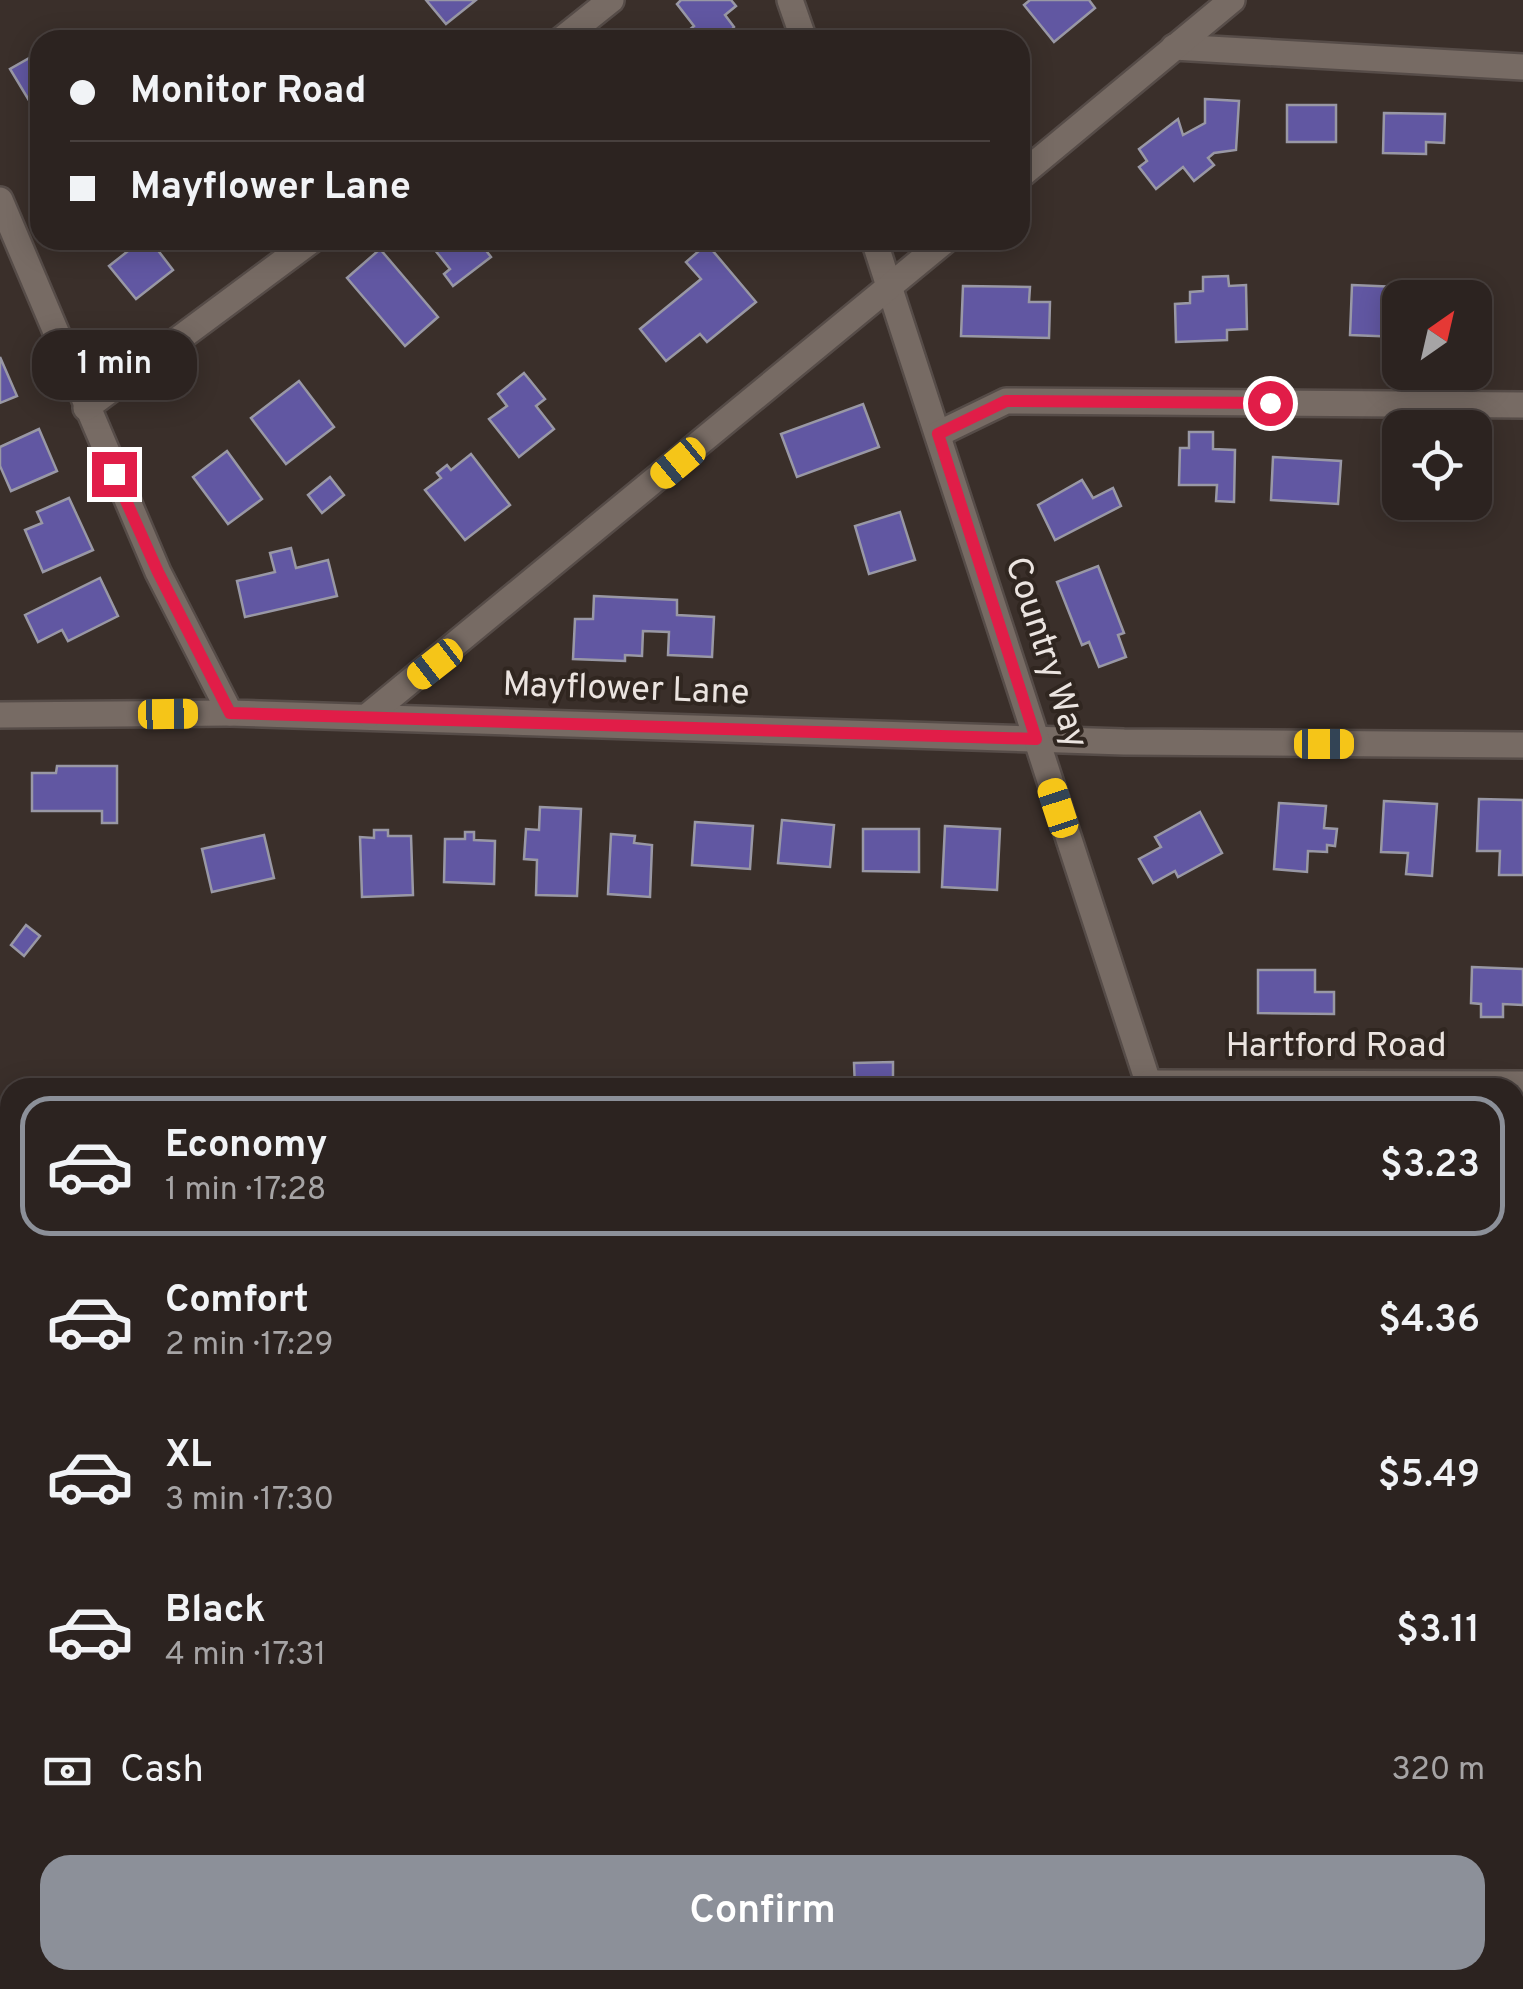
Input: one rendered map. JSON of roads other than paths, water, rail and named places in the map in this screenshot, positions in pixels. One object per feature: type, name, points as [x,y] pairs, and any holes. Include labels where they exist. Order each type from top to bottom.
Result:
[{"type":"street","points":[[573,30],[610,0]]},
{"type":"street","points":[[790,0],[800,30]]},
{"type":"street","points":[[1030,168],[1232,0]]},
{"type":"street","points":[[1174,46],[1523,67]]},
{"type":"street","points":[[0,200],[158,572],[230,713]]},
{"type":"street","points":[[86,408],[299,250]]},
{"type":"street","name":"Country Way","points":[[878,250],[1148,1078]]},
{"type":"street","points":[[369,716],[935,250]]},
{"type":"street","points":[[938,434],[1006,401],[1523,406]]},
{"type":"street","name":"Mayflower Lane","points":[[0,715],[230,713],[1036,739],[1523,745]]}]
